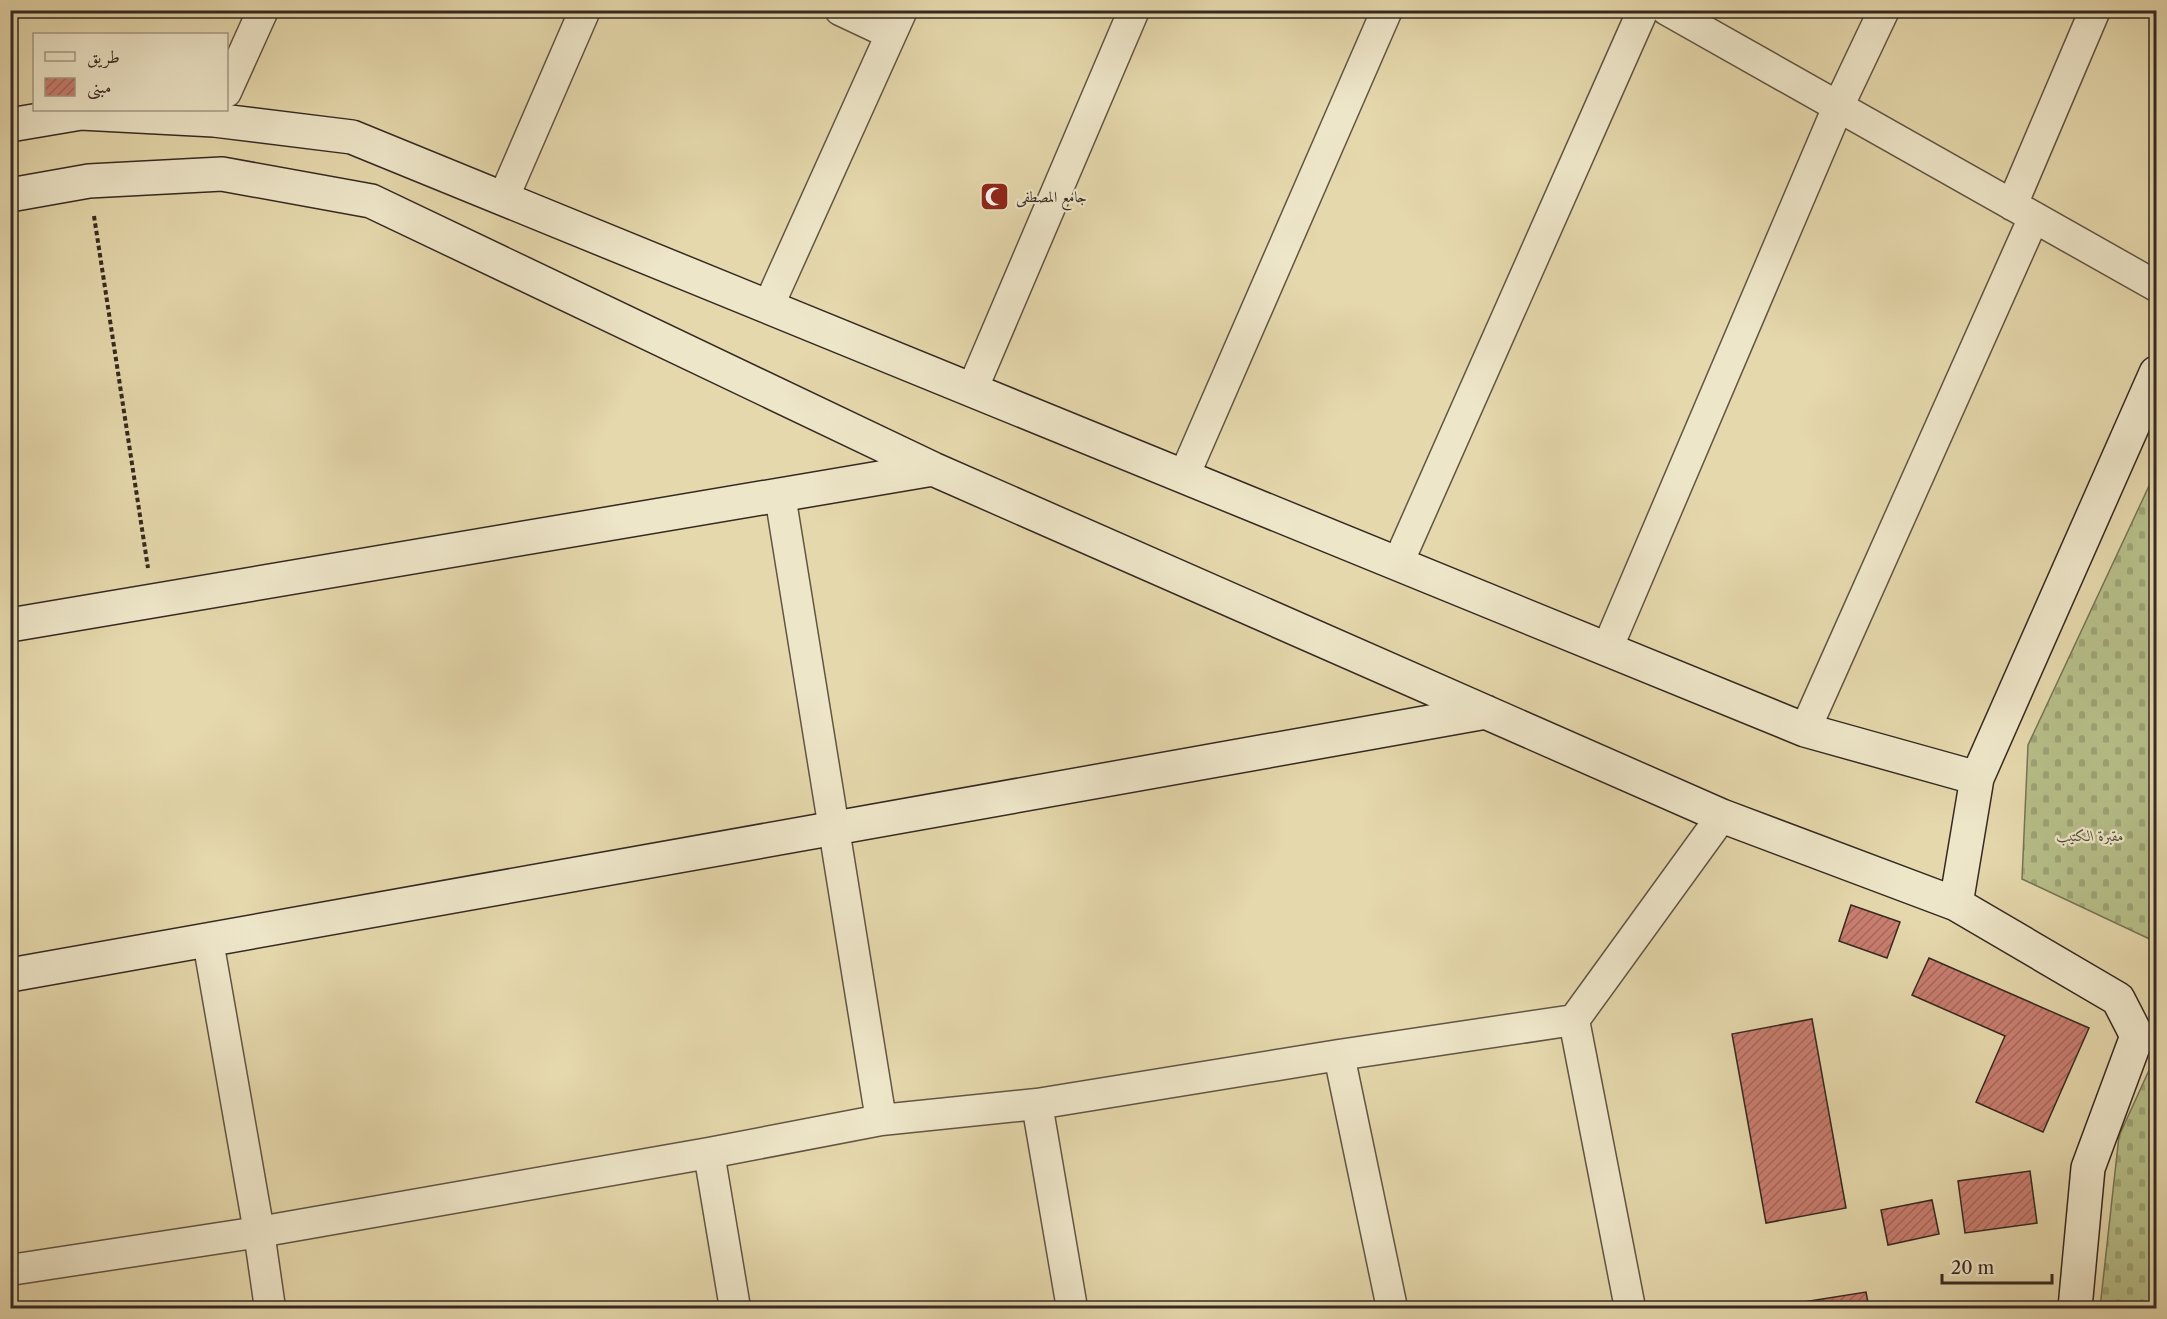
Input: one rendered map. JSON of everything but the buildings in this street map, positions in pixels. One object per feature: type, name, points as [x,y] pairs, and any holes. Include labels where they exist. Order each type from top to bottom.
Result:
[{"type":"main road","points":[[228,109],[352,137],[1805,730],[1977,778]]},
{"type":"main road","points":[[10,125],[81,113],[127,111]]},
{"type":"main road","points":[[10,195],[89,181],[222,174],[371,201],[933,469],[1722,816],[1956,904],[2118,999],[2137,1036],[2088,1168],[2075,1308]]},
{"type":"main road","points":[[1956,904],[1977,778],[2157,372]]},
{"type":"main road","points":[[10,625],[933,469]]},
{"type":"main road","points":[[10,975],[1486,712]]},
{"type":"street","points":[[228,89],[263,10]]},
{"type":"street","points":[[503,199],[585,10]]},
{"type":"street","points":[[768,307],[897,22],[840,10]]},
{"type":"street","points":[[972,390],[1134,10]]},
{"type":"street","points":[[1184,476],[1387,10]]},
{"type":"street","points":[[1398,563],[1643,10]]},
{"type":"street","points":[[1607,649],[1838,107],[1884,10]]},
{"type":"street","points":[[1805,730],[2023,211],[2094,10]]},
{"type":"street","points":[[1667,11],[2157,286]]},
{"type":"street","points":[[780,495],[881,1120]]},
{"type":"street","points":[[10,1270],[259,1232],[709,1153],[881,1120],[1037,1104],[1574,1020],[1722,816]]},
{"type":"street","points":[[208,941],[259,1232],[270,1308]]},
{"type":"street","points":[[1574,1020],[1630,1308]]},
{"type":"street","points":[[1339,1055],[1392,1308]]},
{"type":"street","points":[[1037,1104],[1072,1308]]},
{"type":"street","points":[[709,1153],[735,1308]]},
{"type":"path","points":[[89,181],[153,601]]},
{"type":"green space","name":"مقبرة الكتيب","points":[[2156,471],[2156,942],[2022,879],[2028,745]]},
{"type":"green space","points":[[2156,1055],[2156,1308],[2100,1308],[2119,1136]]},
{"type":"place","name":"جامع المصطفى","points":[[995,197]]}]
